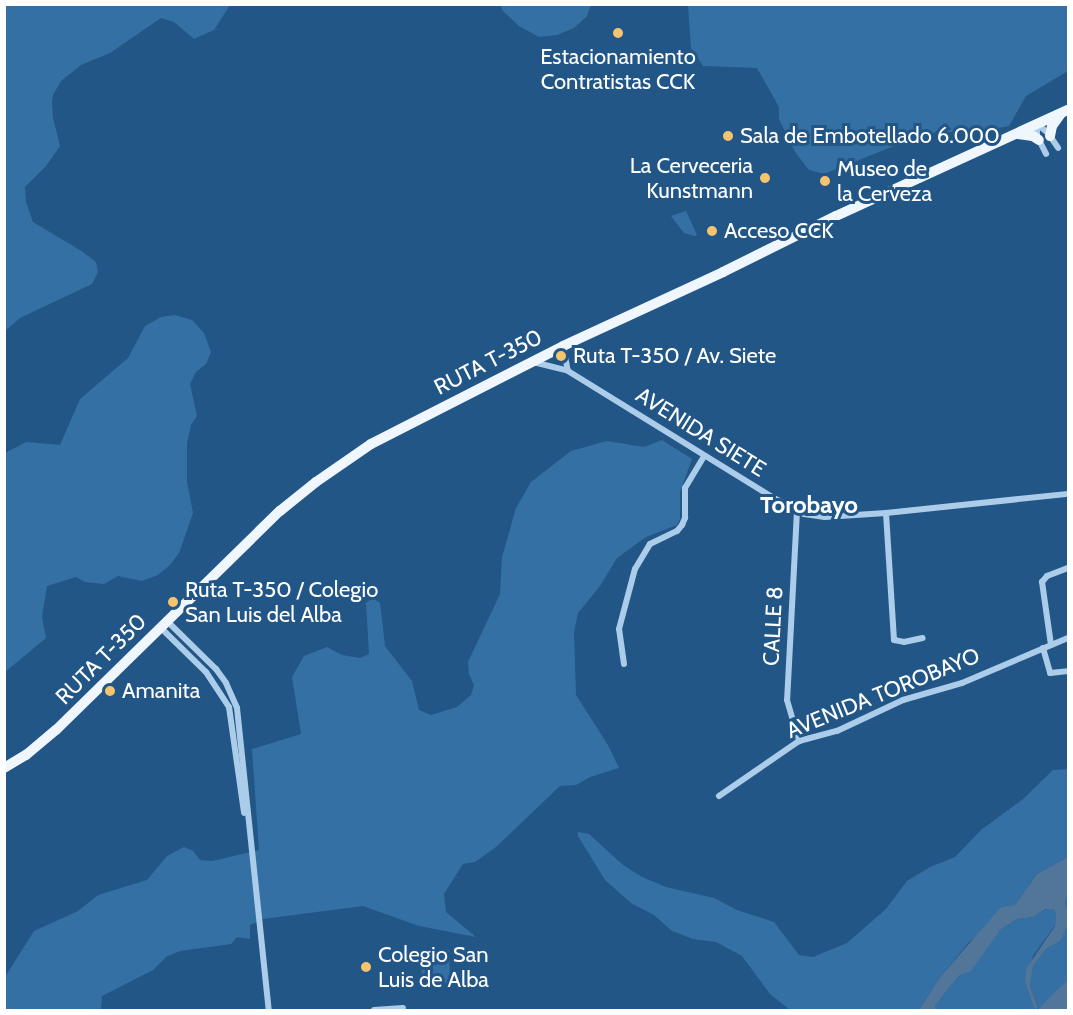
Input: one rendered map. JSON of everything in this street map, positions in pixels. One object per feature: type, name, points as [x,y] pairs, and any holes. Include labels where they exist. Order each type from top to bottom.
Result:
[{"type":"main road","name":"RUTA T-350","points":[[4,768],[39,746],[269,521],[334,468],[391,433],[563,346],[1066,111]]},
{"type":"main road","points":[[1050,135],[1054,122],[1066,111]]},
{"type":"main road","points":[[1015,134],[1033,136],[1039,140]]},
{"type":"street","points":[[1037,124],[1050,135],[1058,148]]},
{"type":"street","points":[[1037,124],[1039,140],[1046,154]]},
{"type":"street","points":[[563,346],[568,371]]},
{"type":"street","name":"AVENIDA SIETE","points":[[531,362],[568,371],[797,511],[825,517],[1068,494]]},
{"type":"street","points":[[624,664],[619,629],[635,569],[650,544],[677,531],[682,525],[686,513],[685,488],[704,456]]},
{"type":"street","name":"CALLE 8","points":[[797,511],[787,700],[799,741]]},
{"type":"street","points":[[886,513],[894,640],[904,642],[923,638]]},
{"type":"street","points":[[1051,645],[1042,582],[1047,576],[1068,568]]},
{"type":"street","points":[[164,624],[216,669],[234,700],[241,726],[248,825],[269,1011]]},
{"type":"street","name":"AVENIDA TOROBAYO","points":[[718,796],[799,741],[837,731],[903,700],[962,683],[1068,638]]},
{"type":"street","points":[[1043,648],[1050,673],[1068,671]]},
{"type":"street","points":[[374,1011],[403,1008]]},
{"type":"shaded area","points":[[501,4],[591,5],[587,16],[574,28],[557,35],[539,37],[519,26],[502,10]]},
{"type":"shaded area","points":[[4,5],[230,5],[214,30],[194,39],[174,22],[161,18],[110,53],[81,65],[61,81],[53,95],[52,103],[60,146],[46,166],[25,187],[26,202],[33,222],[96,262],[98,272],[92,284],[20,318],[5,331]]},
{"type":"shaded area","points":[[688,5],[1068,5],[1068,71],[1026,96],[1009,126],[968,134],[940,131],[914,138],[824,174],[809,170],[795,152],[779,119],[779,107],[757,68],[703,66],[691,48]]},
{"type":"shaded area","points":[[686,211],[697,235],[695,236],[684,233],[671,216]]},
{"type":"shaded area","points":[[175,315],[192,320],[204,333],[211,352],[206,364],[196,372],[190,384],[197,416],[191,425],[187,443],[187,482],[193,513],[179,553],[158,575],[142,581],[118,576],[104,584],[85,582],[76,577],[47,586],[42,617],[46,638],[5,672],[5,453],[26,442],[60,445],[80,399],[128,358],[145,326],[161,317]]},
{"type":"shaded area","points":[[662,440],[692,459],[680,492],[680,519],[677,525],[646,537],[617,558],[600,586],[578,613],[574,632],[576,695],[608,745],[619,768],[590,777],[576,785],[560,786],[496,847],[475,862],[463,864],[444,894],[446,912],[476,937],[419,926],[363,906],[263,919],[250,925],[250,939],[237,937],[231,944],[180,951],[166,957],[153,970],[102,996],[101,1010],[5,1010],[5,977],[34,931],[78,911],[98,895],[147,880],[167,856],[184,847],[193,851],[200,860],[212,861],[259,850],[252,749],[301,734],[292,677],[304,656],[327,647],[342,655],[360,658],[369,654],[366,603],[373,598],[380,603],[385,646],[412,681],[419,710],[431,715],[457,707],[471,695],[474,685],[469,674],[468,662],[500,594],[502,557],[516,508],[531,482],[571,451],[607,441],[644,447]]},
{"type":"shaded area","points":[[1068,769],[1068,857],[1037,874],[1015,905],[969,942],[940,977],[919,1010],[790,1010],[770,994],[742,956],[716,942],[693,939],[672,931],[654,915],[631,903],[605,880],[578,836],[578,832],[589,834],[623,865],[642,877],[666,887],[714,898],[737,910],[774,922],[799,955],[813,957],[847,943],[886,909],[907,881],[930,867],[955,857],[981,830],[1023,799],[1053,770]]},
{"type":"shaded area","points":[[1068,857],[1068,893],[1065,903],[1068,914],[1067,926],[1060,941],[1046,949],[1033,966],[1030,986],[1038,1008],[1035,1010],[1025,983],[1026,969],[1055,926],[1056,914],[1053,909],[1046,909],[1033,917],[1017,919],[1000,930],[971,971],[960,975],[935,1006],[935,1010],[919,1010],[940,977],[1000,908],[1015,905],[1037,874]]},
{"type":"shaded area","points":[[1068,893],[1068,914],[1065,903]]},
{"type":"shaded area","points":[[1047,909],[1053,909],[1056,914],[1055,925],[1033,956],[1025,983],[1035,1010],[935,1010],[935,1006],[948,989],[1000,930],[1017,919],[1033,917]]},
{"type":"shaded area","points":[[1068,914],[1068,1003],[1039,1010],[1030,986],[1033,966],[1046,949],[1060,941]]},
{"type":"shaded area","points":[[421,950],[449,950],[450,983],[422,983]]},
{"type":"shaded area","points":[[1068,980],[1068,1010],[1038,1010],[1051,996]]},
{"type":"place","name":"Estacionamiento Contratistas CCK","points":[[618,33]]},
{"type":"place","name":"Sala de Embotellado 6.000","points":[[728,136]]},
{"type":"place","name":"La Cerveceria Kunstmann","points":[[765,178]]},
{"type":"place","name":"Museo de la Cerveza","points":[[825,181]]},
{"type":"place","name":"Acceso CCK","points":[[712,231]]},
{"type":"place","name":"Ruta T-350 / Av. Siete","points":[[561,356]]},
{"type":"place","name":"Ruta T-350 / Colegio San Luis del Alba","points":[[173,602]]},
{"type":"place","name":"Amanita","points":[[110,691]]},
{"type":"place","name":"Colegio San Luis de Alba","points":[[366,967]]},
{"type":"district","name":"Torobayo","points":[[809,505]]}]
